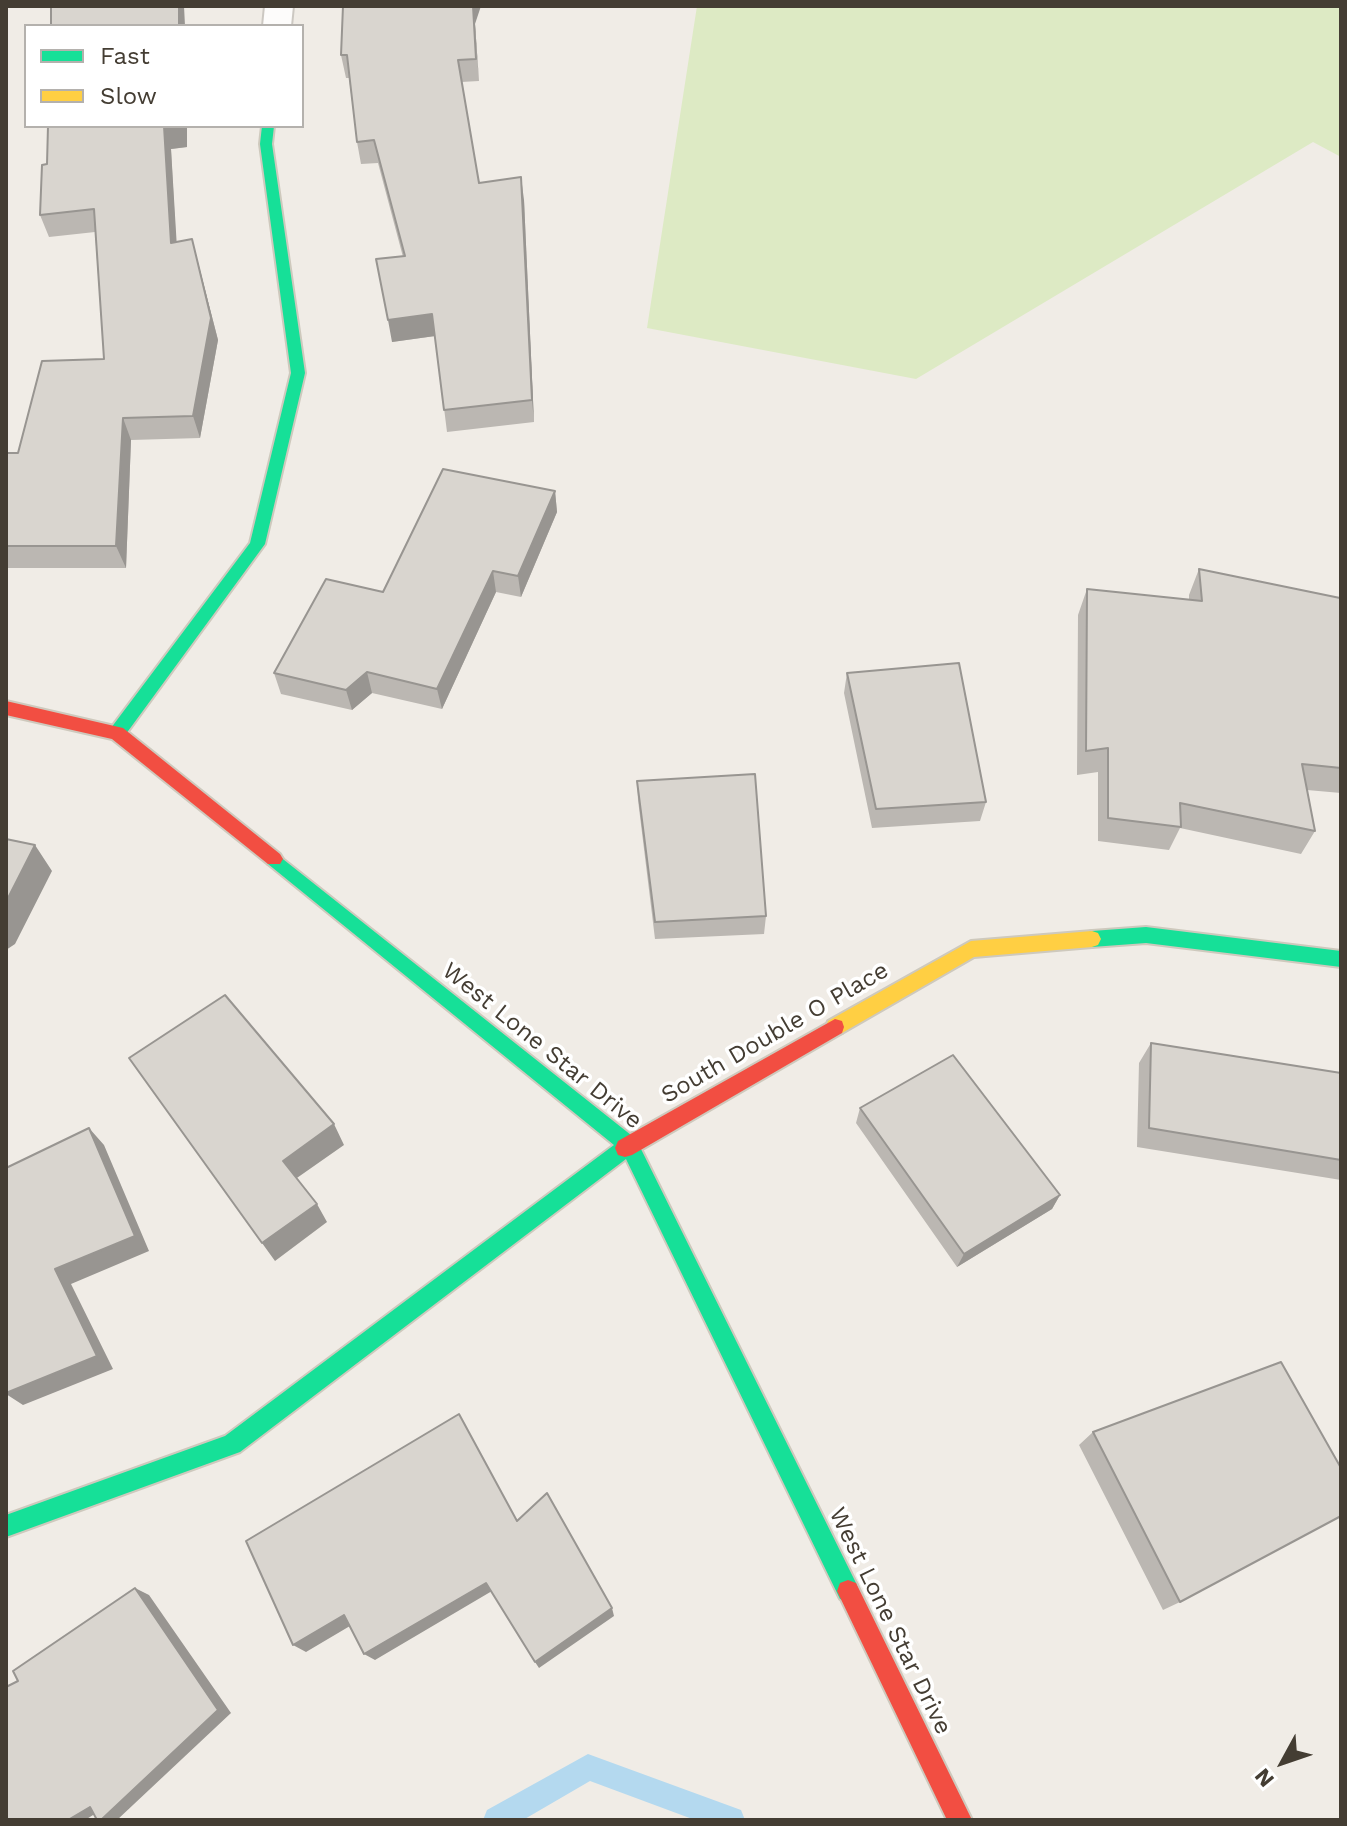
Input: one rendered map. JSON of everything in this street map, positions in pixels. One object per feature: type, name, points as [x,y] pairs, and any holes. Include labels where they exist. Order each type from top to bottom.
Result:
[{"type":"street","points":[[117,733],[257,544],[298,373],[266,144],[268,128]]},
{"type":"street","name":"West Lone Star Drive","points":[[6,708],[117,733],[629,1145],[960,1820]]},
{"type":"street","name":"South Double O Place","points":[[6,1526],[232,1444],[629,1145],[971,949],[1146,935],[1341,959]]},
{"type":"green space","points":[[697,6],[1341,6],[1341,157],[1313,142],[916,379],[647,328]]},
{"type":"building","points":[[51,6],[179,6],[179,24],[51,24]]},
{"type":"building","points":[[343,6],[473,6],[476,59],[458,60],[479,183],[521,177],[532,400],[444,410],[432,314],[388,320],[376,259],[405,256],[374,140],[357,142],[347,55],[341,55]]},
{"type":"building","points":[[48,128],[164,128],[171,243],[192,239],[211,318],[193,416],[123,418],[116,546],[6,546],[6,453],[18,453],[42,361],[104,359],[94,209],[40,215],[42,165],[47,164]]},
{"type":"building","points":[[443,469],[555,491],[518,576],[493,571],[437,689],[367,672],[346,690],[274,673],[326,579],[383,592]]},
{"type":"building","points":[[1199,569],[1340,598],[1341,768],[1302,764],[1315,831],[1180,803],[1181,827],[1108,818],[1108,748],[1086,751],[1087,589],[1202,601]]},
{"type":"building","points":[[959,663],[986,802],[876,809],[847,673]]},
{"type":"building","points":[[755,774],[766,916],[655,922],[637,781]]},
{"type":"building","points":[[6,839],[35,845],[6,902]]},
{"type":"building","points":[[225,995],[334,1124],[283,1161],[317,1204],[262,1243],[129,1058]]},
{"type":"building","points":[[1151,1043],[1341,1073],[1341,1160],[1149,1128]]},
{"type":"building","points":[[953,1055],[1060,1195],[964,1254],[860,1108]]},
{"type":"building","points":[[89,1128],[135,1236],[55,1269],[97,1356],[6,1393],[6,1168]]},
{"type":"building","points":[[1281,1362],[1341,1468],[1341,1516],[1180,1602],[1093,1432]]},
{"type":"building","points":[[459,1414],[517,1521],[547,1493],[612,1608],[535,1662],[486,1583],[364,1654],[344,1615],[293,1645],[246,1541]]},
{"type":"building","points":[[135,1588],[218,1710],[101,1820],[97,1820],[90,1807],[68,1820],[6,1820],[6,1687],[18,1681],[13,1671]]},
{"type":"waterway","points":[[497,1820],[588,1767],[731,1820]]},
{"type":"traffic: fast","points":[[117,733],[257,544],[298,373],[266,144],[268,128]]},
{"type":"traffic: fast","points":[[274,859],[629,1145],[848,1591]]},
{"type":"traffic: fast","points":[[1092,939],[1146,935],[1341,959]]},
{"type":"traffic: fast","points":[[6,1526],[232,1444],[625,1148]]},
{"type":"traffic: slow","points":[[835,1027],[971,949],[1092,939]]},
{"type":"traffic: jam","points":[[6,708],[117,733],[274,859]]},
{"type":"traffic: jam","points":[[625,1148],[835,1027]]},
{"type":"traffic: jam","points":[[848,1591],[960,1820]]}]
